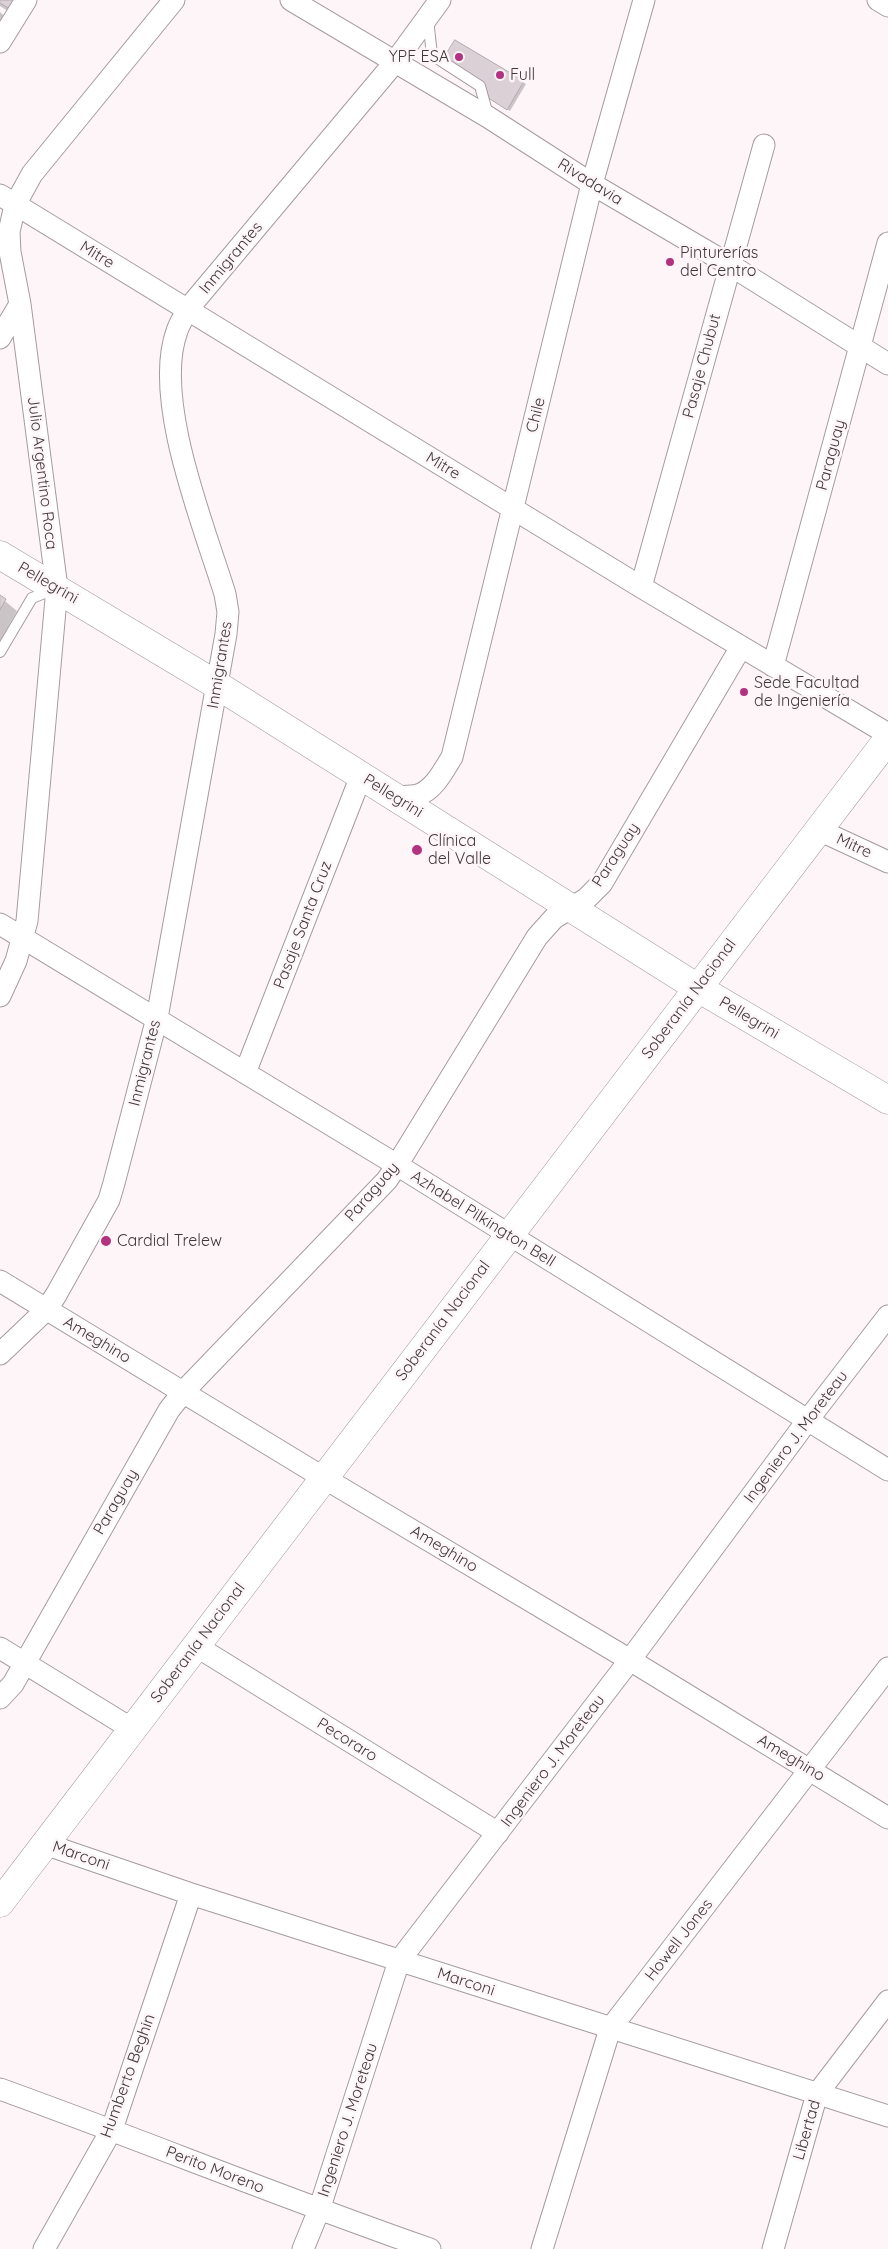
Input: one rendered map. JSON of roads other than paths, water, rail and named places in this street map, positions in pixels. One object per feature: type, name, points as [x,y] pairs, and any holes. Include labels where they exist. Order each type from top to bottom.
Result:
[{"type":"street","points":[[0,42],[26,0]]},
{"type":"street","name":"Julio Argentino Roca","points":[[0,996],[16,961],[27,921],[57,588],[20,304],[10,252],[8,200],[32,174],[174,0]]},
{"type":"street","name":"Rivadavia","points":[[292,0],[488,117],[592,184],[730,265],[888,364]]},
{"type":"street","name":"Inmigrantes","points":[[0,1354],[46,1310],[69,1275],[109,1200],[157,1018],[217,685],[228,612],[225,594],[182,460],[171,399],[171,356],[176,331],[187,310],[395,62],[440,0]]},
{"type":"street","name":"Chile","points":[[394,797],[418,795],[427,790],[436,781],[452,757],[592,184],[644,0]]},
{"type":"street","points":[[878,0],[888,6]]},
{"type":"street","name":"Pasaje Chubut","points":[[641,587],[764,145]]},
{"type":"street","name":"Mitre","points":[[8,200],[641,587],[888,734]]},
{"type":"street","name":"Paraguay","points":[[773,666],[888,243]]},
{"type":"street","points":[[0,338],[20,304]]},
{"type":"street","name":"Pellegrini","points":[[0,555],[217,685],[698,988],[888,1100]]},
{"type":"street","name":"Paraguay","points":[[0,1698],[12,1684],[169,1410],[387,1180],[537,937],[554,918],[586,899],[602,883],[741,647]]},
{"type":"street","name":"Soberanía Nacional","points":[[0,1903],[888,739]]},
{"type":"street","name":"Pasaje Santa Cruz","points":[[245,1073],[360,776]]},
{"type":"street","name":"Mitre","points":[[819,830],[888,862]]},
{"type":"street","name":"Azhabel Pilkington Bell","points":[[0,924],[157,1018],[888,1470]]},
{"type":"street","name":"Ameghino","points":[[0,1281],[324,1478],[630,1660],[888,1818]]},
{"type":"street","name":"Ingeniero J. Moreteau","points":[[303,2249],[318,2210],[399,1961],[630,1660],[807,1421],[888,1316]]},
{"type":"street","name":"Pecoraro","points":[[196,1646],[498,1833]]},
{"type":"street","points":[[0,1648],[132,1730]]},
{"type":"street","name":"Howell Jones","points":[[542,2249],[610,2029],[888,1668]]},
{"type":"street","name":"Marconi","points":[[45,1844],[191,1894],[888,2116]]},
{"type":"street","name":"Humberto Beghin","points":[[44,2249],[112,2129],[191,1894]]},
{"type":"street","name":"Libertad","points":[[773,2249],[817,2094],[888,2001]]},
{"type":"street","name":"Perito Moreno","points":[[0,2089],[112,2129],[318,2210],[430,2249]]},
{"type":"lane","points":[[428,18],[432,55],[480,86],[488,117]]},
{"type":"lane","points":[[0,652],[32,598],[57,588]]},
{"type":"place","name":"YPF ESA","points":[[459,57]]},
{"type":"place","name":"Full","points":[[500,75]]},
{"type":"place","name":"Pinturerías del Centro","points":[[670,262]]},
{"type":"place","name":"Sede Facultad de Ingeniería","points":[[744,692]]},
{"type":"place","name":"Clínica del Valle","points":[[417,850]]},
{"type":"place","name":"Cardial Trelew","points":[[106,1241]]}]
